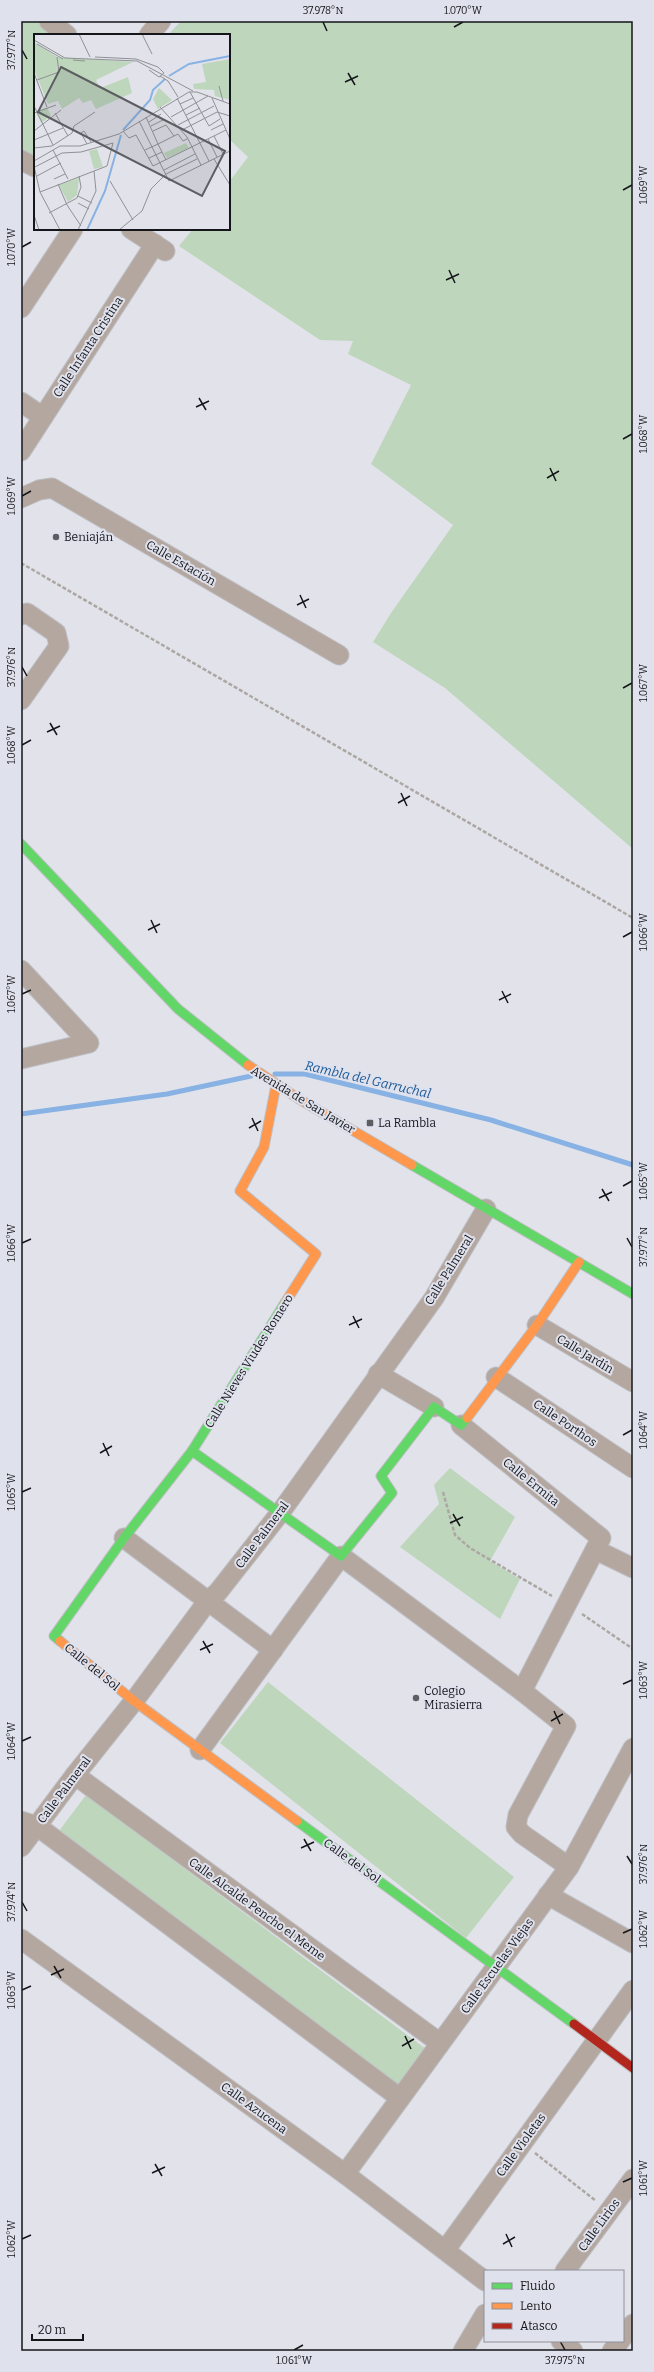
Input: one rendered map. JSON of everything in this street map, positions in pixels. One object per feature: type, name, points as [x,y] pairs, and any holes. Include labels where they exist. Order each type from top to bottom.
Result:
[{"type":"street","points":[[49,21],[66,34]]},
{"type":"street","points":[[150,34],[161,21]]},
{"type":"street","points":[[21,160],[34,166]]},
{"type":"street","points":[[21,308],[72,230]]},
{"type":"street","name":"Calle Infanta Cristina","points":[[21,451],[160,248],[133,230]]},
{"type":"street","points":[[21,402],[43,417]]},
{"type":"street","name":"Calle Estación","points":[[21,498],[39,490],[52,488],[339,655]]},
{"type":"street","points":[[21,615],[27,613],[56,633],[60,646],[21,700]]},
{"type":"street","name":"Avenida de San Javier","points":[[21,844],[199,1029],[236,1059],[276,1085],[486,1210],[633,1294]]},
{"type":"street","points":[[21,970],[89,1042],[21,1059]]},
{"type":"street","name":"Calle Nieves Viudes Romero","points":[[54,1636],[124,1538],[192,1451],[316,1254],[240,1191],[264,1147],[276,1085]]},
{"type":"street","name":"Calle Palmeral","points":[[21,1847],[29,1823],[75,1775],[134,1701],[207,1602],[218,1592],[280,1513],[378,1374],[434,1298],[486,1210]]},
{"type":"street","points":[[378,1374],[434,1407],[461,1425],[537,1325],[578,1262]]},
{"type":"street","name":"Calle Jardín","points":[[537,1325],[633,1382]]},
{"type":"street","name":"Calle Porthos","points":[[496,1377],[633,1468]]},
{"type":"street","points":[[200,1750],[341,1556],[392,1492],[381,1476],[434,1407]]},
{"type":"street","name":"Calle Ermita","points":[[461,1425],[598,1544],[633,1568]]},
{"type":"street","points":[[192,1451],[341,1556],[522,1691],[566,1726],[518,1815],[516,1826],[522,1834],[569,1867]]},
{"type":"street","points":[[124,1538],[272,1650]]},
{"type":"street","points":[[522,1691],[598,1544]]},
{"type":"street","name":"Calle del Sol","points":[[54,1636],[134,1701],[633,2068]]},
{"type":"street","name":"Calle Escuelas Viejas","points":[[345,2174],[569,1867],[633,1749]]},
{"type":"street","name":"Calle Alcalde Pencho el Meme","points":[[75,1775],[440,2043]]},
{"type":"street","points":[[29,1823],[400,2098]]},
{"type":"street","points":[[548,1895],[633,1944]]},
{"type":"street","name":"Calle Azucena","points":[[21,1939],[345,2174],[484,2279]]},
{"type":"street","name":"Calle Violetas","points":[[446,2249],[633,1990]]},
{"type":"street","name":"Calle Lirios","points":[[566,2270],[633,2179]]},
{"type":"street","points":[[463,2351],[484,2316]]},
{"type":"street","points":[[624,2336],[633,2324]]},
{"type":"street","points":[[562,2342],[573,2351]]},
{"type":"street","points":[[612,2351],[619,2342]]},
{"type":"path","points":[[21,563],[633,918]]},
{"type":"path","points":[[443,1492],[455,1535],[470,1548],[567,1604],[633,1649]]},
{"type":"path","points":[[522,2143],[609,2211]]},
{"type":"green space","points":[[21,21],[49,21],[66,34],[34,34],[34,166],[21,160]]},
{"type":"green space","points":[[181,21],[633,21],[633,849],[445,688],[373,642],[391,613],[453,525],[371,464],[411,385],[348,354],[353,341],[320,340],[179,246],[192,230],[230,230],[230,181],[248,157],[230,140],[230,34],[169,34]]},
{"type":"green space","points":[[450,1468],[515,1517],[490,1561],[520,1579],[500,1619],[400,1547],[439,1504],[434,1485]]},
{"type":"green space","points":[[268,1682],[514,1877],[466,1938],[220,1743]]},
{"type":"green space","points":[[86,1795],[430,2052],[400,2091],[56,1835]]},
{"type":"waterway","name":"Rambla del Garruchal","points":[[275,1074],[305,1074],[491,1120],[633,1165]]},
{"type":"waterway","name":"Rambla del Garruchal","points":[[21,1114],[167,1094],[251,1076]]},
{"type":"traffic: fast","points":[[21,844],[178,1009],[248,1065]]},
{"type":"traffic: fast","points":[[412,1165],[633,1294]]},
{"type":"traffic: fast","points":[[60,1641],[54,1636],[124,1538],[192,1451],[285,1303]]},
{"type":"traffic: fast","points":[[192,1451],[341,1556],[392,1493],[381,1476],[434,1407],[461,1425],[467,1418]]},
{"type":"traffic: fast","points":[[297,1821],[574,2024]]},
{"type":"traffic: slow","points":[[248,1065],[299,1099],[412,1165]]},
{"type":"traffic: slow","points":[[276,1085],[264,1147],[240,1191],[316,1254],[285,1303]]},
{"type":"traffic: slow","points":[[467,1418],[537,1325],[579,1262]]},
{"type":"traffic: slow","points":[[60,1641],[134,1701],[297,1821]]},
{"type":"traffic: jam","points":[[574,2024],[633,2068]]},
{"type":"place","name":"Beniaján","points":[[56,537]]},
{"type":"place","name":"La Rambla","points":[[370,1123]]},
{"type":"place","name":"Colegio Mirasierra","points":[[416,1698]]}]
